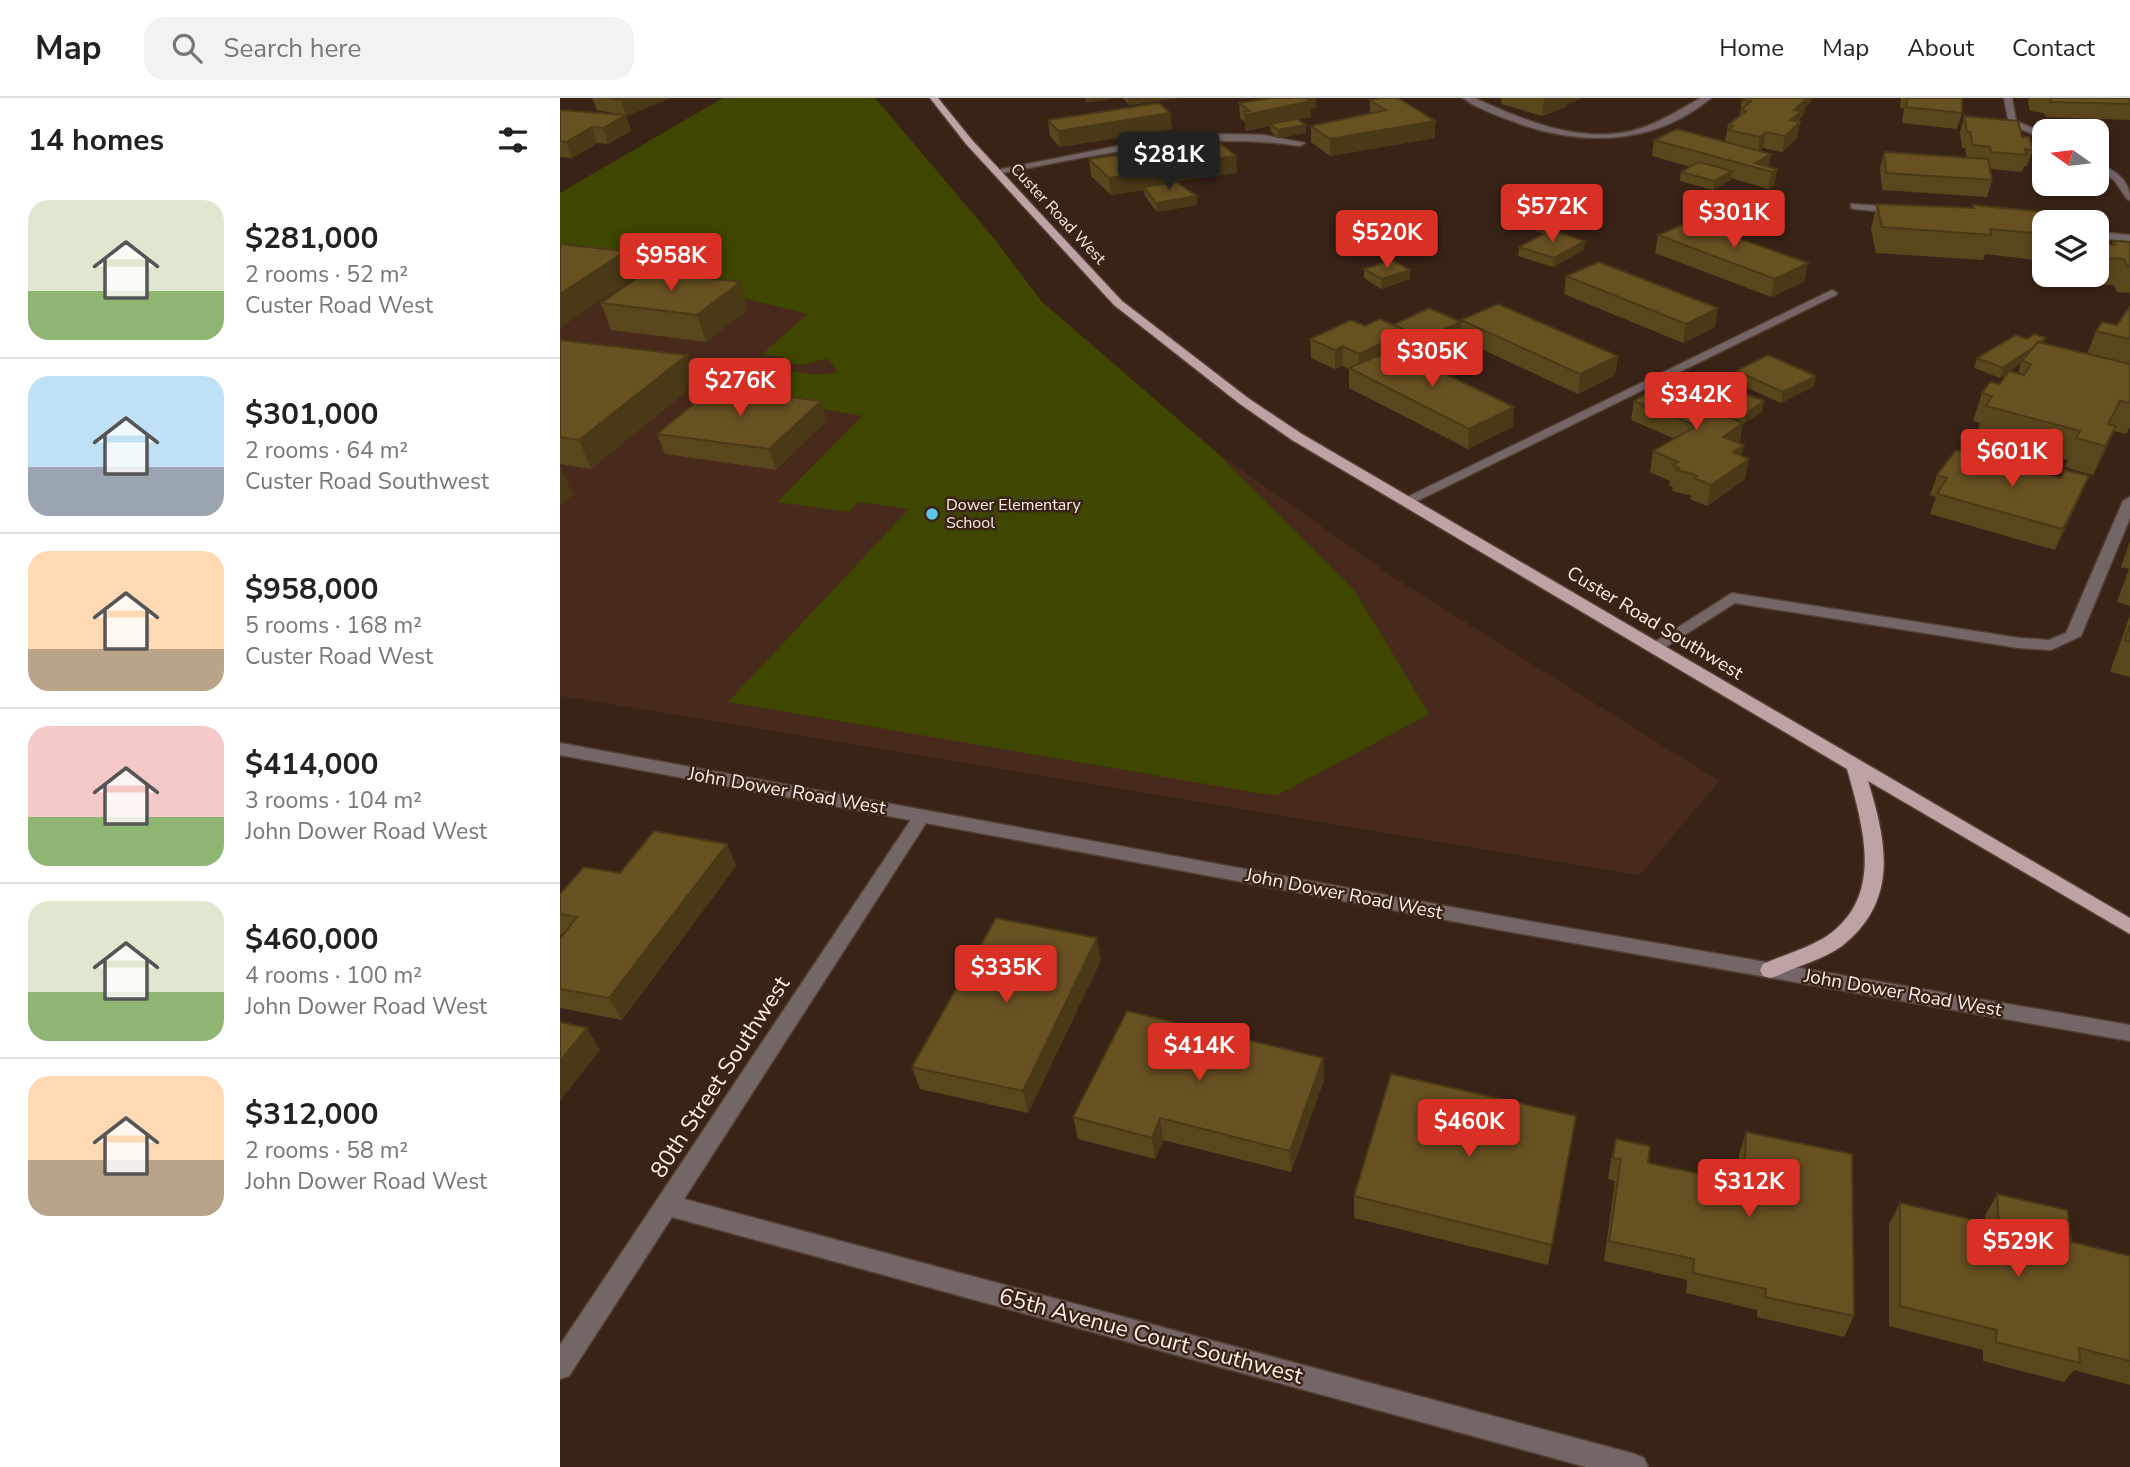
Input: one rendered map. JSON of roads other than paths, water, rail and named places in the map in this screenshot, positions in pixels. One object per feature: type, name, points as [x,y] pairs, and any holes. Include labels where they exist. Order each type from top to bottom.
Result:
[{"type":"main road","name":"Custer Road West","points":[[934,98],[1118,303],[1168,341]]},
{"type":"main road","name":"Custer Road Southwest","points":[[1168,341],[1244,401],[1297,437],[2130,928]]},
{"type":"main road","points":[[1770,970],[1834,941],[1868,904],[1875,869],[1870,817],[1855,765]]},
{"type":"street","points":[[1466,98],[1538,130],[1603,137],[1641,131],[1707,98]]},
{"type":"street","points":[[2008,98],[2012,122],[2032,131]]},
{"type":"street","points":[[997,171],[1205,138],[1260,137],[1300,143]]},
{"type":"street","points":[[2109,173],[2118,178],[2130,197]]},
{"type":"street","points":[[1854,206],[1910,211]]},
{"type":"street","points":[[2109,236],[2130,238]]},
{"type":"street","points":[[1406,501],[1832,293]]},
{"type":"street","points":[[1655,648],[1732,598],[2019,643],[2051,645],[2073,636],[2130,501]]},
{"type":"street","name":"John Dower Road West","points":[[560,749],[2130,1033]]},
{"type":"street","name":"80th Street Southwest","points":[[560,1367],[922,816]]},
{"type":"street","name":"65th Avenue Court Southwest","points":[[667,1205],[1635,1467]]},
{"type":"place","name":"Dower Elementary School","points":[[932,514]]}]
